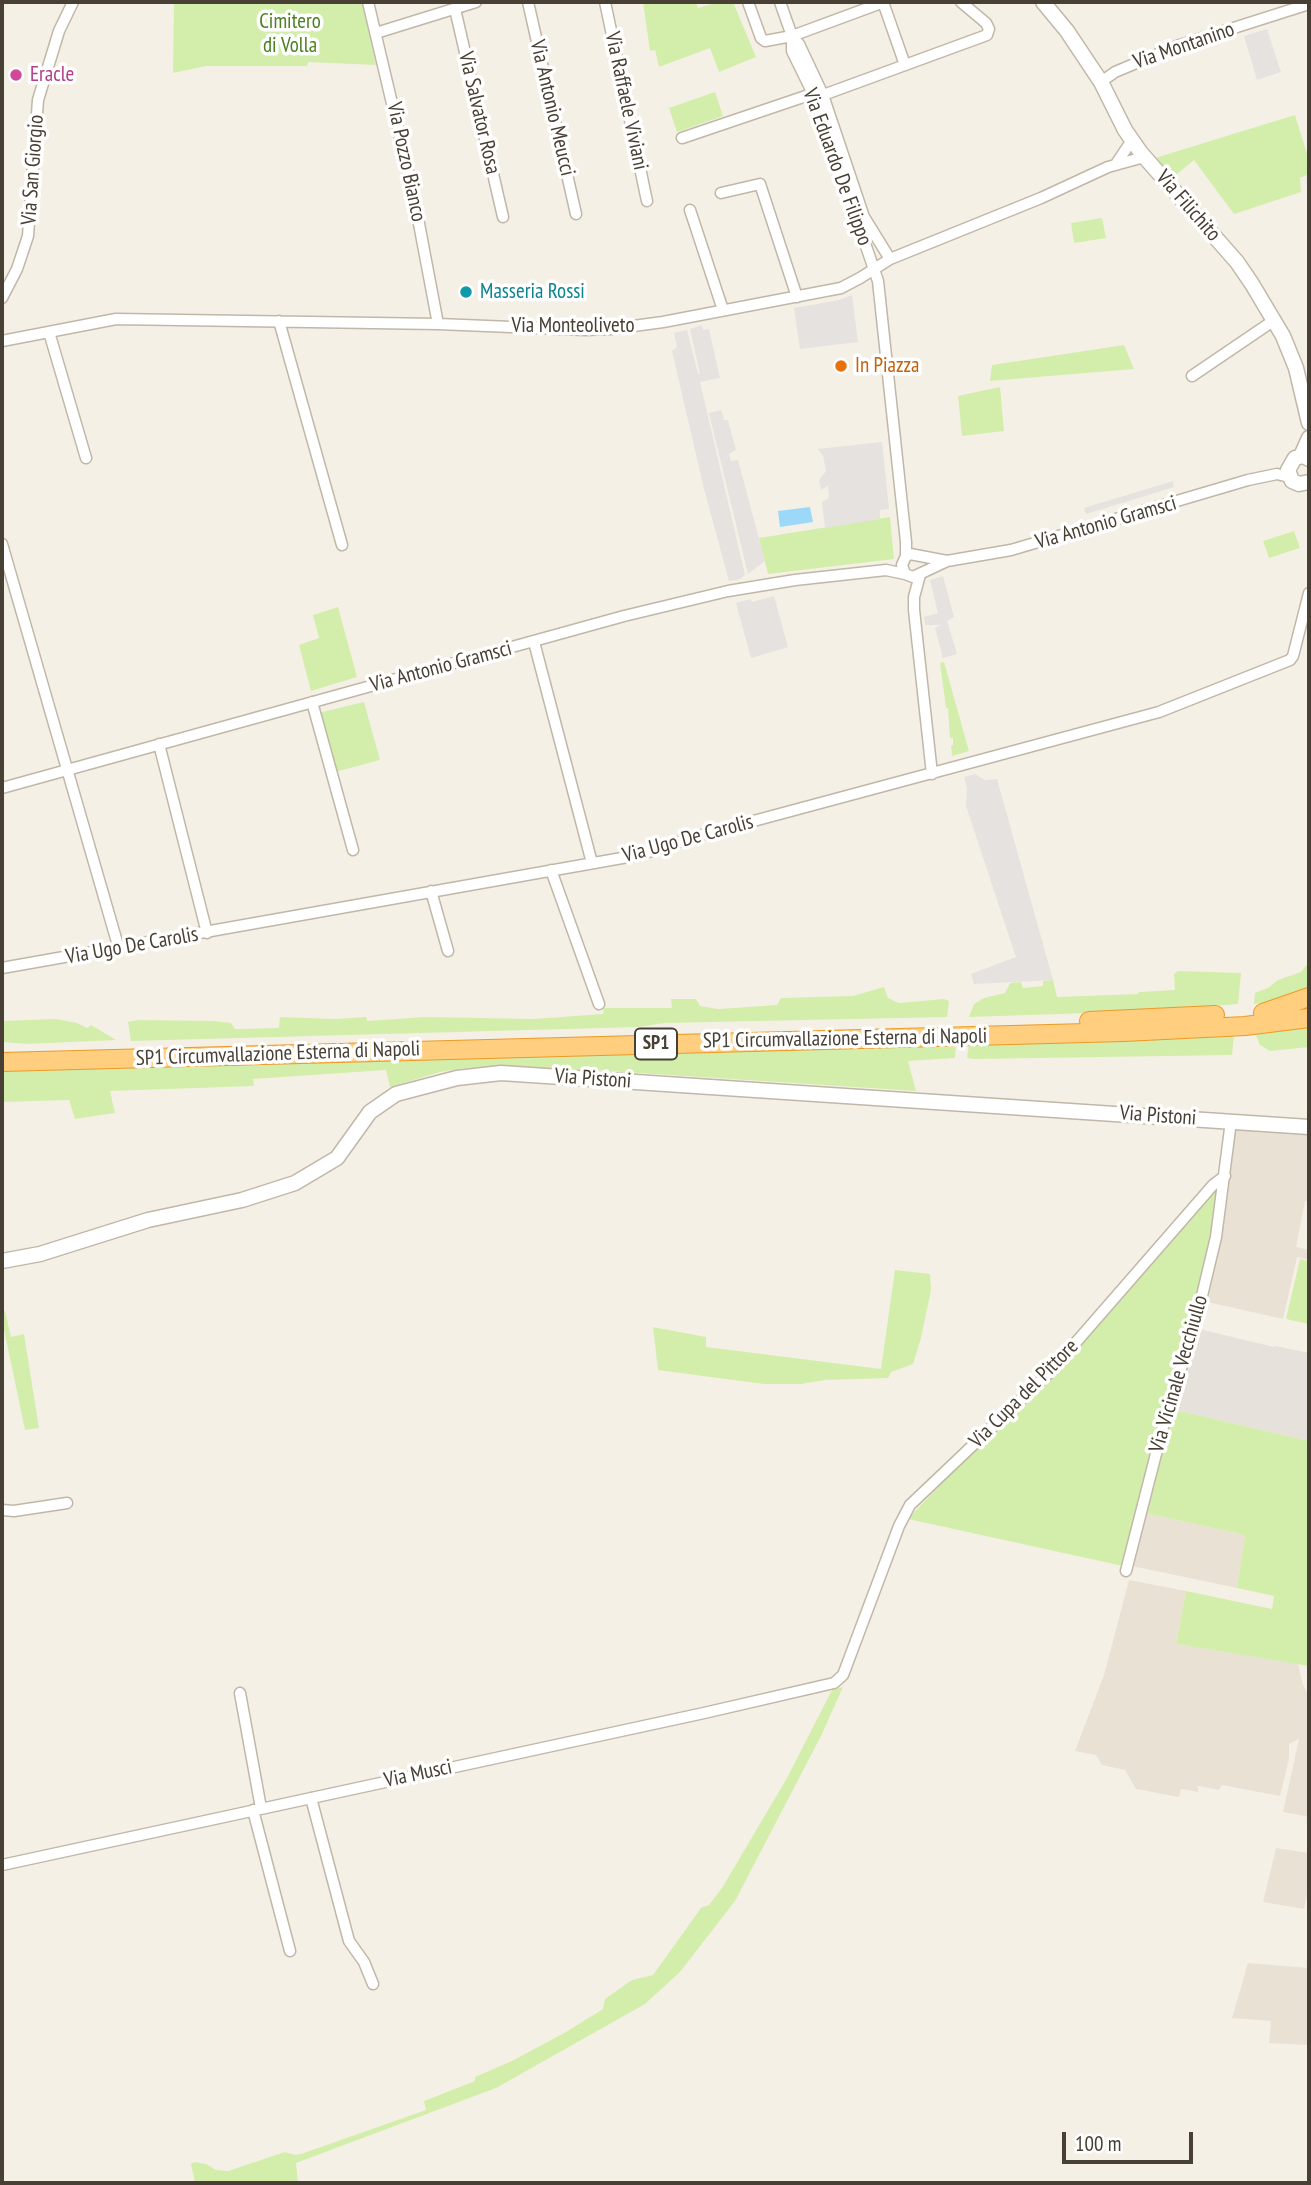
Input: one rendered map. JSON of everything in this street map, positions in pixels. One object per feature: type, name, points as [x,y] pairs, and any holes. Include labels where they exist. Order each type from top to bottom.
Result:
[{"type":"highway","points":[[1262,1013],[1309,997]]},
{"type":"highway","name":"SP1 Circumvallazione Esterna di Napoli","points":[[2,1051],[1051,1023],[1262,1013],[1309,1007]]},
{"type":"highway","name":"SP1 Circumvallazione Esterna di Napoli","points":[[2,1062],[1124,1032],[1245,1026],[1309,1017]]},
{"type":"street","name":"Via San Giorgio","points":[[2,298],[17,269],[28,236],[38,100],[59,31],[73,2]]},
{"type":"street","name":"Via Pozzo Bianco","points":[[368,2],[413,192],[438,324]]},
{"type":"street","points":[[376,33],[476,2]]},
{"type":"street","name":"Via Antonio Meucci","points":[[528,2],[576,214]]},
{"type":"street","name":"Via Raffaele Viviani","points":[[605,2],[647,201]]},
{"type":"street","points":[[749,2],[762,40],[792,36],[884,2],[905,65]]},
{"type":"street","name":"Via Eduardo De Filippo","points":[[780,2],[792,36],[799,44],[864,217],[890,259]]},
{"type":"street","points":[[682,138],[806,96],[819,96],[987,35],[989,29],[986,23],[961,2]]},
{"type":"street","name":"Via Filichito","points":[[1043,2],[1101,82],[1132,141],[1237,262],[1273,321],[1296,368],[1309,423]]},
{"type":"street","name":"Via Montanino","points":[[1101,82],[1124,67],[1177,46],[1309,4]]},
{"type":"street","name":"Via Salvator Rosa","points":[[455,9],[503,217]]},
{"type":"street","name":"Via Eduardo De Filippo","points":[[819,96],[880,290],[906,542],[911,557]]},
{"type":"street","points":[[1116,164],[1132,141]]},
{"type":"street","name":"Via Monteoliveto","points":[[2,341],[116,318],[606,330],[663,323],[841,288],[890,259],[1041,198],[1116,164],[1144,156]]},
{"type":"street","points":[[721,193],[760,184],[797,297]]},
{"type":"street","points":[[690,210],[723,310]]},
{"type":"street","points":[[279,321],[342,545]]},
{"type":"street","points":[[1192,376],[1273,321]]},
{"type":"street","points":[[49,332],[86,458]]},
{"type":"street","points":[[1309,438],[1300,459],[1288,470],[1309,496]]},
{"type":"street","name":"Via Antonio Gramsci","points":[[1264,477],[1300,459]]},
{"type":"street","name":"Via Antonio Gramsci","points":[[2,788],[625,616],[728,591],[886,570],[914,575],[947,561],[1030,545],[1264,477],[1277,474],[1299,481]]},
{"type":"street","points":[[2,544],[117,942]]},
{"type":"street","points":[[911,557],[925,565],[914,575],[902,569],[911,557]]},
{"type":"street","name":"Via Antonio Gramsci","points":[[886,570],[911,557],[947,561]]},
{"type":"street","points":[[914,575],[915,622],[932,774]]},
{"type":"street","name":"Via Ugo De Carolis","points":[[2,968],[639,855],[694,837],[1159,712],[1290,660],[1309,593]]},
{"type":"street","points":[[534,642],[592,863]]},
{"type":"street","points":[[312,702],[353,850]]},
{"type":"street","points":[[159,744],[207,933]]},
{"type":"street","points":[[551,870],[599,1004]]},
{"type":"street","points":[[431,891],[448,951]]},
{"type":"street","name":"Via Pistoni","points":[[2,1261],[40,1254],[148,1220],[242,1200],[295,1183],[337,1158],[370,1112],[396,1094],[457,1078],[501,1073],[1309,1127]]},
{"type":"street","points":[[1225,1176],[1231,1121]]},
{"type":"street","name":"Via Vicinale Vecchiullo","points":[[1126,1571],[1168,1407],[1194,1329],[1216,1237],[1225,1176]]},
{"type":"street","name":"Via Cupa del Pittore","points":[[835,1683],[843,1675],[899,1526],[910,1506],[1051,1370],[1213,1185],[1225,1176]]},
{"type":"street","points":[[2,1510],[14,1511],[67,1503]]},
{"type":"street","name":"Via Musci","points":[[2,1865],[835,1683]]},
{"type":"street","points":[[240,1693],[257,1809],[290,1951]]},
{"type":"street","points":[[311,1798],[349,1941],[364,1962],[373,1984]]},
{"type":"shaded area","points":[[1267,29],[1281,72],[1257,80],[1244,36]]},
{"type":"shaded area","points":[[852,295],[858,342],[800,349],[794,308]]},
{"type":"shaded area","points":[[702,325],[703,330],[709,329],[720,378],[700,382],[745,575],[729,581],[704,489],[672,351],[677,347],[674,333],[687,330],[700,374],[690,329]]},
{"type":"shaded area","points":[[721,410],[724,420],[728,420],[736,450],[729,454],[731,461],[738,460],[765,561],[748,574],[709,413]]},
{"type":"shaded area","points":[[882,442],[889,509],[880,510],[880,519],[825,528],[822,502],[829,498],[828,486],[821,490],[819,480],[826,471],[823,456],[818,449]]},
{"type":"shaded area","points":[[1173,481],[1174,487],[1086,514],[1084,508]]},
{"type":"shaded area","points":[[943,576],[954,617],[947,621],[957,654],[943,658],[935,628],[941,625],[925,625],[924,617],[938,613],[930,580]]},
{"type":"shaded area","points":[[774,596],[788,647],[751,658],[736,603]]},
{"type":"shaded area","points":[[975,774],[985,780],[997,779],[1053,980],[974,984],[971,974],[1016,957],[966,806],[967,788],[964,777]]},
{"type":"shaded area","points":[[1234,1128],[1309,1132],[1309,1201],[1305,1201],[1296,1247],[1309,1250],[1309,1260],[1297,1257],[1283,1319],[1203,1301]]},
{"type":"shaded area","points":[[1197,1326],[1203,1330],[1309,1353],[1309,1441],[1171,1409]]},
{"type":"shaded area","points":[[1145,1513],[1245,1535],[1237,1588],[1132,1566]]},
{"type":"shaded area","points":[[1129,1580],[1186,1591],[1176,1644],[1298,1664],[1303,1685],[1309,1695],[1309,1817],[1283,1812],[1299,1739],[1289,1744],[1289,1759],[1280,1796],[1222,1785],[1219,1790],[1198,1786],[1198,1792],[1181,1789],[1179,1797],[1136,1789],[1125,1770],[1102,1765],[1096,1755],[1075,1751],[1104,1675]]},
{"type":"shaded area","points":[[1276,1848],[1309,1853],[1309,1894],[1304,1909],[1263,1902]]},
{"type":"shaded area","points":[[1248,1963],[1309,1968],[1309,2045],[1269,2043],[1271,2021],[1232,2018]]},
{"type":"green space","name":"Cimitero di Volla","points":[[174,2],[362,2],[376,65],[308,62],[307,66],[206,66],[173,73]]},
{"type":"green space","points":[[643,2],[696,2],[698,8],[719,2],[733,2],[756,57],[719,72],[710,48],[659,67],[655,50],[650,51]]},
{"type":"green space","points":[[715,92],[723,116],[677,132],[669,108]]},
{"type":"green space","points":[[1295,115],[1309,160],[1309,174],[1300,178],[1301,192],[1234,214],[1194,160],[1171,179],[1155,158]]},
{"type":"green space","points":[[1102,218],[1106,238],[1074,243],[1071,223]]},
{"type":"green space","points":[[1124,345],[1134,369],[990,381],[992,365]]},
{"type":"green space","points":[[1000,387],[1004,431],[962,436],[958,396]]},
{"type":"green space","points":[[890,517],[894,559],[768,574],[759,538]]},
{"type":"green space","points":[[1294,531],[1300,548],[1269,558],[1263,541]]},
{"type":"green space","points":[[338,607],[357,677],[311,691],[299,645],[319,638],[313,615]]},
{"type":"green space","points":[[944,662],[969,751],[952,756],[953,738],[950,738],[940,663]]},
{"type":"green space","points":[[364,702],[380,760],[335,772],[318,713]]},
{"type":"green space","points":[[1309,962],[1309,990],[1273,1002],[1254,1004],[1255,993],[1278,980],[1301,972]]},
{"type":"green space","points":[[1178,971],[1241,973],[1238,1004],[1149,1011],[969,1017],[974,1004],[984,998],[1005,993],[1010,983],[1021,982],[1023,988],[1043,986],[1043,981],[1053,980],[1057,997],[1138,994],[1175,990],[1174,974]]},
{"type":"green space","points":[[884,987],[888,998],[899,1003],[944,999],[949,1001],[947,1017],[665,1023],[638,1027],[131,1041],[128,1022],[213,1021],[231,1023],[235,1029],[279,1028],[280,1017],[366,1017],[367,1021],[425,1017],[534,1019],[603,1014],[604,1008],[672,1008],[671,999],[696,999],[700,1006],[718,1009],[777,1005],[781,998],[853,996]]},
{"type":"green space","points":[[56,1019],[87,1028],[91,1025],[116,1040],[27,1044],[2,1042],[2,1021]]},
{"type":"green space","points":[[1309,1027],[1309,1047],[1270,1051],[1260,1045],[1255,1033]]},
{"type":"green space","points":[[1234,1035],[1232,1055],[967,1058],[969,1044]]},
{"type":"green space","points":[[956,1044],[955,1058],[908,1061],[916,1091],[593,1070],[500,1067],[440,1072],[390,1087],[386,1070],[253,1079],[254,1086],[110,1091],[115,1113],[75,1119],[69,1100],[2,1102],[2,1071]]},
{"type":"green space","points":[[1216,1188],[1220,1192],[1201,1287],[1157,1431],[1123,1566],[908,1519],[953,1471],[1038,1392]]},
{"type":"green space","points":[[1300,1259],[1309,1261],[1309,1324],[1286,1319]]},
{"type":"green space","points":[[895,1270],[930,1274],[931,1290],[913,1364],[891,1372],[888,1378],[764,1384],[658,1370],[653,1327],[706,1337],[706,1347],[881,1369]]},
{"type":"green space","points":[[5,1311],[11,1337],[24,1334],[39,1428],[25,1430],[2,1320],[2,1312]]},
{"type":"green space","points":[[1171,1409],[1309,1441],[1309,1666],[1176,1644],[1186,1591],[1272,1609],[1274,1596],[1237,1588],[1245,1535],[1145,1513]]},
{"type":"green space","points":[[843,1687],[821,1736],[735,1901],[680,1972],[645,2004],[496,2088],[296,2163],[298,2183],[195,2183],[191,2164],[194,2162],[206,2164],[216,2170],[228,2171],[285,2152],[301,2154],[426,2110],[424,2101],[475,2081],[475,2077],[566,2032],[603,2009],[605,1999],[632,1980],[653,1975],[701,1908],[709,1905],[722,1888],[787,1778],[832,1690]]},
{"type":"water","points":[[810,507],[813,522],[780,527],[778,511]]},
{"type":"place","name":"Eracle","points":[[16,75]]},
{"type":"place","name":"Masseria Rossi","points":[[466,292]]},
{"type":"place","name":"In Piazza","points":[[841,366]]}]
